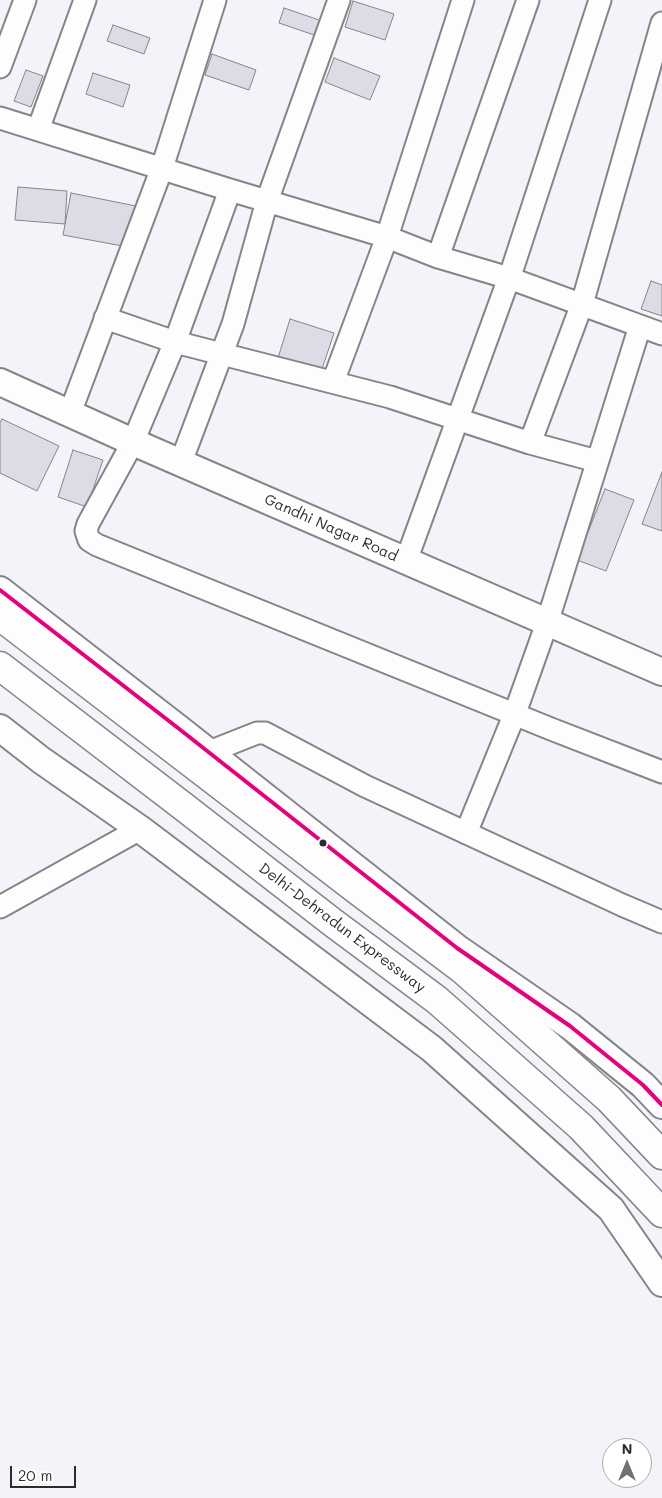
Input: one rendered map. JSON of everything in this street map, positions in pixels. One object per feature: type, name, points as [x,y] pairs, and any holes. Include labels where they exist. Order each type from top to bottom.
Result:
[{"type":"highway","points":[[0,616],[462,969],[609,1099],[662,1155]]},
{"type":"highway","name":"Delhi-Dehradun Expressway","points":[[0,666],[324,916],[437,1000],[581,1127],[662,1213]]},
{"type":"street","points":[[0,67],[24,0]]},
{"type":"street","points":[[38,130],[85,0]]},
{"type":"street","points":[[70,413],[162,168],[215,0]]},
{"type":"street","points":[[181,462],[233,324],[267,201],[339,0]]},
{"type":"street","points":[[333,382],[387,237],[462,0]]},
{"type":"street","points":[[438,257],[528,0]]},
{"type":"street","points":[[406,561],[509,278],[600,0]]},
{"type":"street","points":[[530,443],[582,304],[662,24]]},
{"type":"street","points":[[0,118],[387,237],[438,257],[509,278],[662,334]]},
{"type":"street","points":[[230,190],[175,342],[133,442],[88,524],[86,531],[89,540],[97,545],[662,772]]},
{"type":"street","points":[[105,318],[175,342],[390,397],[530,443],[598,461]]},
{"type":"street","points":[[466,833],[514,713],[546,623],[640,326]]},
{"type":"street","name":"Gandhi Nagar Road","points":[[0,382],[546,623],[662,672]]},
{"type":"street","points":[[0,590],[457,948],[570,1026],[643,1085],[662,1104]]},
{"type":"street","points":[[0,728],[41,760],[140,829],[432,1049],[611,1209],[662,1283]]},
{"type":"street","points":[[209,752],[257,733],[265,733],[365,786],[662,922]]},
{"type":"street","points":[[0,907],[140,829]]},
{"type":"building","points":[[353,1],[394,14],[385,40],[345,27]]},
{"type":"building","points":[[284,8],[328,23],[323,38],[279,23]]},
{"type":"building","points":[[113,25],[150,38],[144,54],[107,41]]},
{"type":"building","points":[[212,54],[256,70],[249,90],[205,75]]},
{"type":"building","points":[[334,58],[380,76],[370,100],[325,82]]},
{"type":"building","points":[[26,70],[43,76],[31,107],[14,101]]},
{"type":"building","points":[[93,73],[130,85],[123,107],[86,94]]},
{"type":"building","points":[[18,187],[67,191],[65,224],[15,220]]},
{"type":"building","points":[[71,193],[136,206],[128,247],[63,235]]},
{"type":"building","points":[[651,281],[662,285],[662,316],[641,309]]},
{"type":"building","points":[[290,319],[334,333],[321,372],[278,358]]},
{"type":"building","points":[[2,419],[59,446],[37,491],[0,473],[0,423]]},
{"type":"building","points":[[73,450],[103,460],[87,507],[58,497]]},
{"type":"building","points":[[662,472],[662,531],[642,524]]},
{"type":"building","points":[[605,489],[634,500],[606,571],[577,560]]},
{"type":"transit line","points":[[0,590],[457,948],[570,1026],[643,1085],[662,1105]]}]
